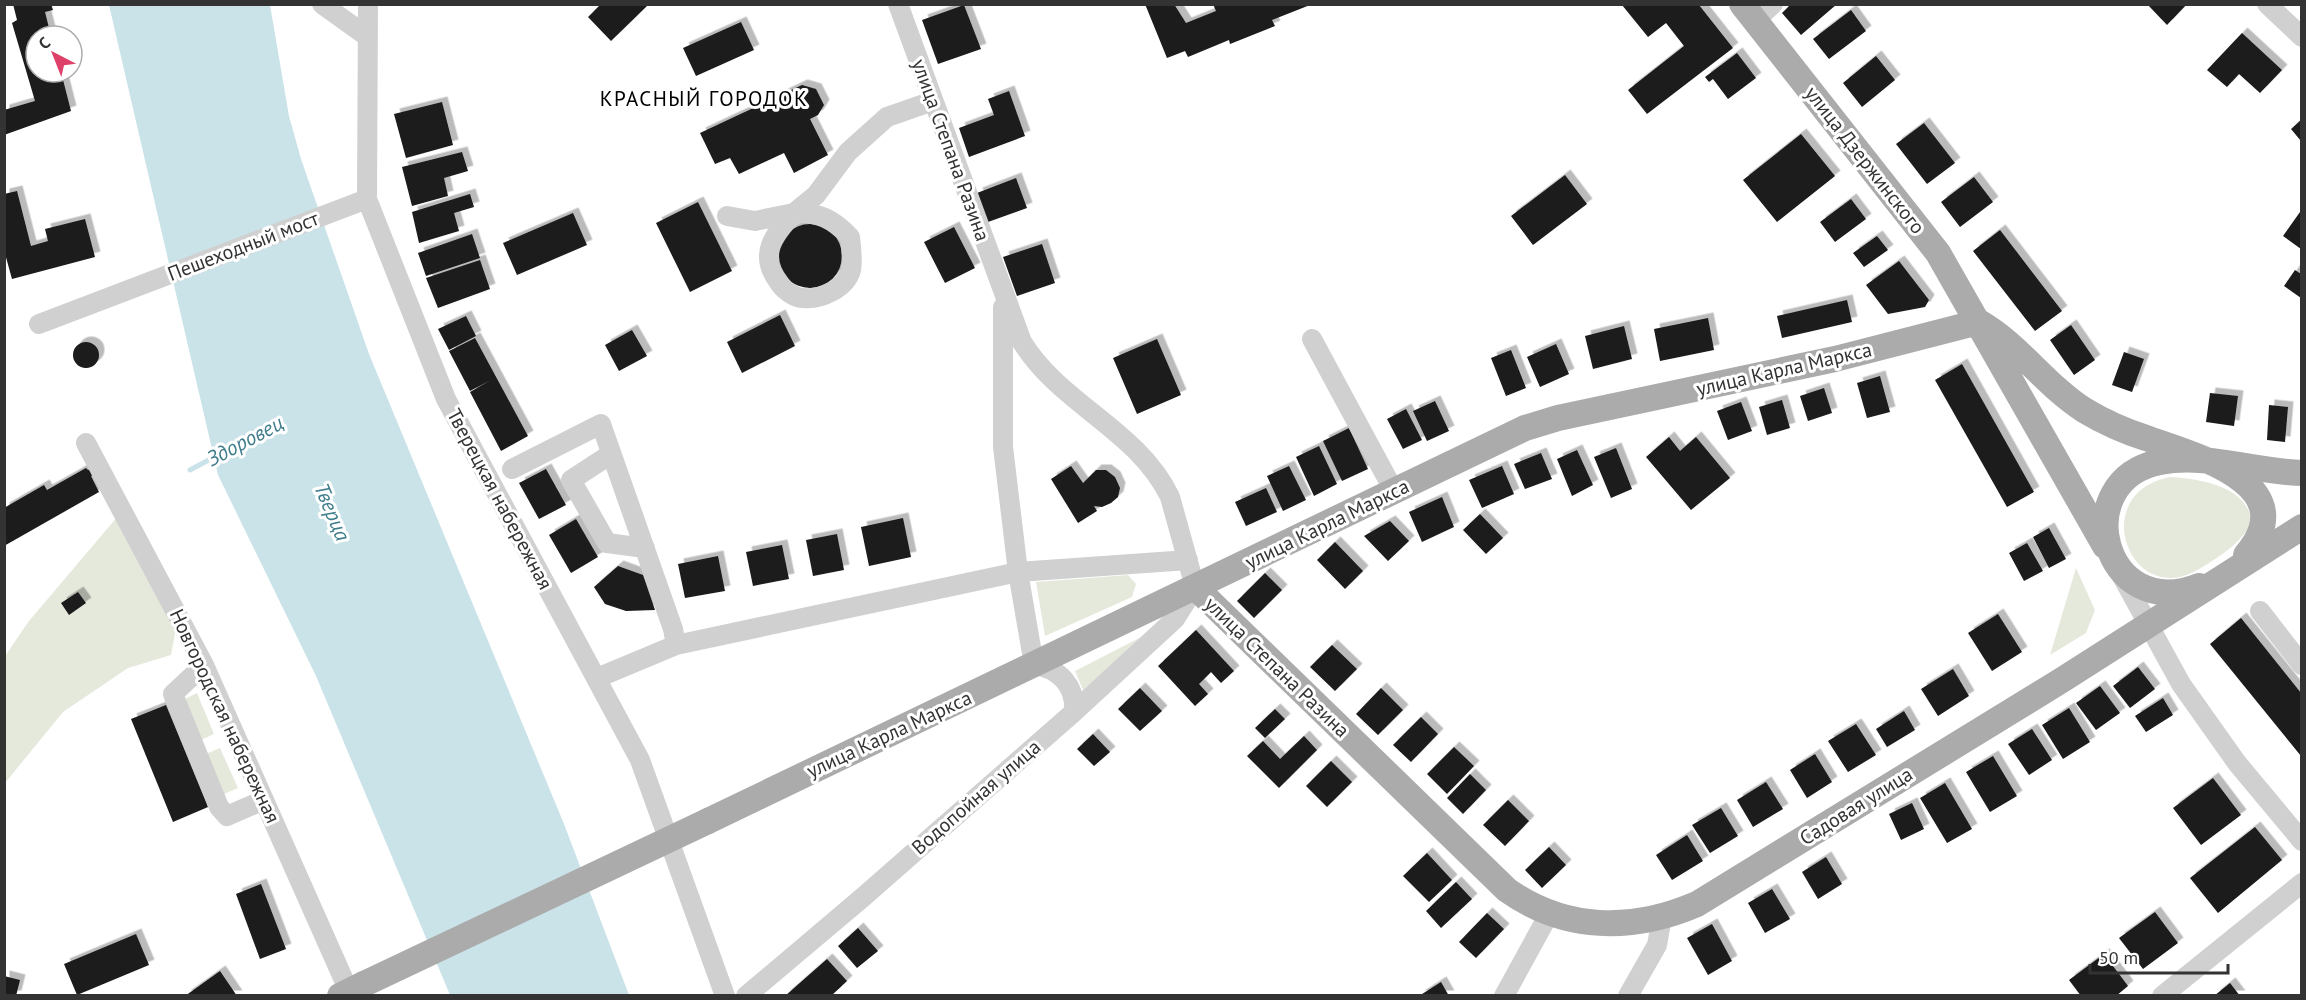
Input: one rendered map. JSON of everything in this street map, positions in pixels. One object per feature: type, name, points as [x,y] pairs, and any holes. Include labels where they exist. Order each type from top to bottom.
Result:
[{"type":"main road","name":"улица Дзержинского","points":[[1757,10],[1938,253],[2111,556]]},
{"type":"main road","points":[[1979,322],[1993,330],[2055,388],[2083,409],[2126,431],[2234,469],[2254,483],[2265,499],[2269,513],[2267,528],[2260,542],[2222,577]]},
{"type":"main road","name":"улица Карла Маркса","points":[[351,992],[1515,433],[1547,421],[1835,359],[1979,322]]},
{"type":"main road","points":[[2301,473],[2275,472],[2215,462],[2159,462],[2129,476],[2116,491],[2108,509],[2105,529],[2111,556],[2132,581],[2157,591],[2185,590],[2222,577],[2301,527]]},
{"type":"main road","name":"Садовая улица","points":[[1549,914],[1597,924],[1630,924],[1662,918],[1713,894],[2222,577]]},
{"type":"main road","name":"улица Степана Разина","points":[[1196,587],[1494,879],[1520,899],[1549,914]]},
{"type":"street","points":[[322,4],[368,37]]},
{"type":"street","name":"Тверецкая набережная","points":[[368,4],[361,201],[446,399],[640,760],[725,996]]},
{"type":"street","name":"улица Степана Разина","points":[[898,4],[1022,342],[1048,378],[1130,443],[1164,485],[1196,587]]},
{"type":"street","points":[[2267,4],[2301,37]]},
{"type":"street","points":[[727,216],[755,220],[794,213],[812,213],[825,216],[838,225],[850,237],[851,270],[842,285],[823,296],[801,299],[783,289],[769,270],[769,249],[778,230],[794,213],[816,195],[848,152],[887,117],[933,101]]},
{"type":"street","name":"Пешеходный мост","points":[[39,324],[361,201]]},
{"type":"street","name":"улица Степана Разина","points":[[1003,295],[1003,447],[1018,572],[1034,665]]},
{"type":"street","points":[[1312,339],[1394,491]]},
{"type":"street","points":[[512,469],[601,424],[673,629],[675,645]]},
{"type":"street","name":"Новгородская набережная","points":[[86,443],[204,665],[351,992]]},
{"type":"street","points":[[611,454],[571,480],[607,543],[645,548]]},
{"type":"street","points":[[2111,556],[2176,676],[2230,754],[2299,835]]},
{"type":"street","points":[[597,678],[675,645],[1018,572],[1188,560]]},
{"type":"street","name":"Водопойная улица","points":[[746,996],[862,898],[1074,711],[1175,619],[1196,587]]},
{"type":"street","points":[[2260,612],[2301,665]]},
{"type":"street","points":[[204,665],[173,694],[219,807],[227,816],[264,800]]},
{"type":"street","points":[[1034,665],[1048,668],[1065,679],[1072,691],[1074,711]]},
{"type":"street","points":[[2162,996],[2301,883]]},
{"type":"street","points":[[1504,996],[1549,914]]},
{"type":"street","points":[[1628,996],[1657,945],[1662,918]]},
{"type":"shaded area","points":[[2170,477],[2209,483],[2232,493],[2242,500],[2249,510],[2252,523],[2238,541],[2216,559],[2191,573],[2171,578],[2153,575],[2139,565],[2129,550],[2124,533],[2125,515],[2133,499],[2147,485]]},
{"type":"shaded area","points":[[118,516],[177,624],[171,655],[128,668],[63,712],[5,783],[5,656],[29,621]]},
{"type":"shaded area","points":[[2076,568],[2095,610],[2086,633],[2050,655]]},
{"type":"shaded area","points":[[1128,575],[1136,584],[1132,597],[1045,636],[1036,582]]},
{"type":"shaded area","points":[[1149,633],[1083,690],[1075,671]]},
{"type":"shaded area","points":[[197,693],[214,734],[201,740],[183,700]]},
{"type":"shaded area","points":[[220,748],[238,788],[224,794],[206,754]]},
{"type":"water","name":"Тверца","points":[[109,5],[270,5],[289,116],[301,159],[369,354],[564,824],[629,995],[450,995],[316,676],[218,475]]},
{"type":"building","points":[[13,4],[51,4],[53,10],[45,12],[48,24],[24,24],[24,64],[12,23],[17,20]]},
{"type":"building","points":[[601,4],[649,4],[611,41],[588,17]]},
{"type":"building","points":[[1145,4],[1174,4],[1186,23],[1216,11],[1213,4],[1310,5],[1272,20],[1275,26],[1230,44],[1229,40],[1188,57],[1185,51],[1167,58]]},
{"type":"building","points":[[1791,4],[1837,4],[1801,35],[1782,13]]},
{"type":"building","points":[[2147,4],[2187,4],[2167,25]]},
{"type":"building","points":[[964,5],[981,49],[938,64],[922,20]]},
{"type":"building","points":[[1622,5],[1699,5],[1733,48],[1647,114],[1628,90],[1684,46],[1666,23],[1648,37]]},
{"type":"building","points":[[1851,10],[1866,31],[1829,59],[1813,39]]},
{"type":"building","points":[[741,22],[754,50],[696,76],[683,48]]},
{"type":"building","points":[[2242,33],[2282,70],[2260,93],[2239,74],[2227,87],[2207,70]]},
{"type":"building","points":[[1737,53],[1756,78],[1728,99],[1713,79],[1709,82],[1705,77]]},
{"type":"building","points":[[1876,56],[1895,80],[1862,107],[1843,83]]},
{"type":"building","points":[[30,84],[64,84],[71,111],[4,135],[4,110],[35,101]]},
{"type":"building","points":[[802,85],[816,89],[824,105],[818,115],[810,119],[828,155],[794,173],[784,153],[739,174],[730,158],[715,164],[700,133]]},
{"type":"building","points":[[1009,91],[1025,136],[969,157],[959,128],[994,115],[988,99]]},
{"type":"building","points":[[442,102],[453,145],[406,158],[394,114]]},
{"type":"building","points":[[2301,120],[2301,141],[2291,129]]},
{"type":"building","points":[[1924,123],[1955,163],[1927,184],[1896,144]]},
{"type":"building","points":[[1801,134],[1835,176],[1777,222],[1743,180]]},
{"type":"building","points":[[462,152],[468,171],[444,178],[448,196],[412,206],[402,167]]},
{"type":"building","points":[[1565,175],[1587,204],[1533,245],[1511,216]]},
{"type":"building","points":[[1974,177],[1993,202],[1960,227],[1941,202]]},
{"type":"building","points":[[1016,178],[1027,208],[988,222],[977,193]]},
{"type":"building","points":[[17,191],[31,246],[48,241],[45,229],[85,219],[95,257],[12,279],[4,250],[4,194]]},
{"type":"building","points":[[470,194],[474,207],[454,213],[459,231],[419,243],[412,212]]},
{"type":"building","points":[[1851,199],[1866,219],[1835,242],[1820,222]]},
{"type":"building","points":[[698,202],[732,271],[690,292],[656,223]]},
{"type":"building","points":[[2300,212],[2301,214],[2301,249],[2283,236]]},
{"type":"building","points":[[573,213],[587,245],[517,275],[503,243]]},
{"type":"building","points":[[804,224],[816,224],[833,233],[840,244],[842,256],[840,268],[833,279],[816,288],[804,288],[792,283],[783,274],[778,262],[778,250],[783,238],[792,229]]},
{"type":"building","points":[[954,227],[975,268],[945,283],[924,242]]},
{"type":"building","points":[[2000,230],[2062,311],[2035,331],[1973,251]]},
{"type":"building","points":[[472,234],[480,258],[426,276],[418,253]]},
{"type":"building","points":[[1877,236],[1888,250],[1864,267],[1853,253]]},
{"type":"building","points":[[1042,244],[1055,283],[1017,296],[1003,257]]},
{"type":"building","points":[[480,260],[490,289],[438,308],[426,278]]},
{"type":"building","points":[[1899,261],[1929,300],[1925,307],[1888,314],[1866,285]]},
{"type":"building","points":[[2295,270],[2301,274],[2301,298],[2284,286]]},
{"type":"building","points":[[1847,300],[1852,322],[1782,338],[1777,316]]},
{"type":"building","points":[[780,315],[795,346],[742,373],[727,342]]},
{"type":"building","points":[[466,316],[476,336],[449,350],[438,329]]},
{"type":"building","points":[[1708,318],[1714,350],[1660,361],[1654,329]]},
{"type":"building","points":[[2071,325],[2095,360],[2074,375],[2050,340]]},
{"type":"building","points":[[1624,326],[1632,359],[1593,369],[1585,336]]},
{"type":"building","points":[[632,330],[647,356],[619,371],[605,345]]},
{"type":"building","points":[[475,338],[528,436],[501,451],[470,392],[491,380],[470,391],[449,351]]},
{"type":"building","points":[[1157,339],[1181,395],[1137,414],[1113,358]]},
{"type":"building","points":[[86,342],[95,346],[99,355],[95,364],[86,368],[77,364],[73,355],[77,346]]},
{"type":"building","points":[[1556,344],[1569,374],[1540,387],[1527,357]]},
{"type":"building","points":[[1511,350],[1526,388],[1506,396],[1491,358]]},
{"type":"building","points":[[2124,352],[2144,359],[2132,392],[2112,385]]},
{"type":"building","points":[[1962,364],[2034,492],[2007,507],[1935,380]]},
{"type":"building","points":[[1880,376],[1890,412],[1867,418],[1857,383]]},
{"type":"building","points":[[1824,388],[1832,413],[1808,421],[1800,396]]},
{"type":"building","points":[[2210,393],[2238,396],[2234,426],[2206,422]]},
{"type":"building","points":[[1782,400],[1790,428],[1767,435],[1759,407]]},
{"type":"building","points":[[1435,401],[1449,431],[1427,441],[1413,411]]},
{"type":"building","points":[[1741,402],[1752,431],[1728,440],[1717,411]]},
{"type":"building","points":[[2269,405],[2288,407],[2285,442],[2267,440]]},
{"type":"building","points":[[1406,409],[1422,440],[1403,449],[1387,419]]},
{"type":"building","points":[[1349,428],[1368,469],[1342,481],[1323,441]]},
{"type":"building","points":[[1669,437],[1680,451],[1696,437],[1730,478],[1691,510],[1646,457]]},
{"type":"building","points":[[1319,446],[1337,484],[1314,496],[1296,457]]},
{"type":"building","points":[[1616,448],[1632,489],[1611,498],[1594,457]]},
{"type":"building","points":[[1577,450],[1593,485],[1572,496],[1557,459]]},
{"type":"building","points":[[1541,453],[1552,479],[1525,489],[1514,464]]},
{"type":"building","points":[[1071,466],[1083,483],[1096,470],[1106,470],[1115,477],[1120,488],[1118,497],[1111,503],[1102,507],[1094,506],[1097,511],[1078,523],[1051,479]]},
{"type":"building","points":[[1289,466],[1306,500],[1283,511],[1267,476]]},
{"type":"building","points":[[1502,466],[1514,494],[1482,508],[1469,480]]},
{"type":"building","points":[[86,468],[91,469],[94,475],[91,476],[99,492],[4,546],[4,508],[44,485],[47,490]]},
{"type":"building","points":[[546,469],[566,505],[539,519],[519,483]]},
{"type":"building","points":[[1266,488],[1277,512],[1246,526],[1235,502]]},
{"type":"building","points":[[1442,497],[1454,527],[1422,542],[1409,512]]},
{"type":"building","points":[[1480,514],[1503,538],[1486,554],[1463,530]]},
{"type":"building","points":[[903,518],[911,557],[869,566],[861,527]]},
{"type":"building","points":[[576,519],[598,557],[571,573],[549,535]]},
{"type":"building","points":[[1390,521],[1409,541],[1388,561],[1364,536]]},
{"type":"building","points":[[2049,528],[2066,559],[2049,568],[2033,537]]},
{"type":"building","points":[[837,534],[844,570],[813,576],[806,540]]},
{"type":"building","points":[[1335,542],[1363,571],[1345,589],[1317,560]]},
{"type":"building","points":[[2027,543],[2043,571],[2024,581],[2009,553]]},
{"type":"building","points":[[782,545],[789,579],[753,586],[746,552]]},
{"type":"building","points":[[718,556],[725,591],[685,598],[678,564]]},
{"type":"building","points":[[618,566],[643,575],[655,610],[626,611],[605,604],[594,587]]},
{"type":"building","points":[[1265,573],[1282,590],[1254,618],[1237,601]]},
{"type":"building","points":[[78,592],[86,603],[69,615],[61,603]]},
{"type":"building","points":[[1998,614],[2022,652],[1992,671],[1968,633]]},
{"type":"building","points":[[2241,618],[2301,693],[2301,756],[2210,644]]},
{"type":"building","points":[[1196,630],[1234,671],[1221,683],[1211,672],[1199,684],[1208,694],[1195,706],[1158,666]]},
{"type":"building","points":[[1332,645],[1357,669],[1335,691],[1310,667]]},
{"type":"building","points":[[2138,667],[2155,689],[2130,708],[2113,686]]},
{"type":"building","points":[[1953,669],[1969,696],[1938,716],[1921,689]]},
{"type":"building","points":[[2100,686],[2120,713],[2096,730],[2076,703]]},
{"type":"building","points":[[1140,688],[1162,711],[1140,731],[1118,709]]},
{"type":"building","points":[[1381,688],[1403,710],[1378,735],[1356,714]]},
{"type":"building","points":[[2163,698],[2173,715],[2146,732],[2135,716]]},
{"type":"building","points":[[166,705],[208,807],[173,822],[131,719]]},
{"type":"building","points":[[2069,708],[2090,742],[2063,759],[2042,725]]},
{"type":"building","points":[[1275,709],[1285,719],[1265,738],[1255,728]]},
{"type":"building","points":[[1904,711],[1915,730],[1887,747],[1876,729]]},
{"type":"building","points":[[1421,717],[1438,734],[1411,762],[1393,745]]},
{"type":"building","points":[[1856,724],[1876,755],[1848,772],[1828,741]]},
{"type":"building","points":[[2032,729],[2052,760],[2029,775],[2008,744]]},
{"type":"building","points":[[1093,734],[1110,752],[1094,766],[1077,749]]},
{"type":"building","points":[[1304,736],[1317,750],[1279,788],[1247,756],[1263,741],[1280,759]]},
{"type":"building","points":[[1454,747],[1474,766],[1447,794],[1427,774]]},
{"type":"building","points":[[1815,754],[1832,782],[1807,798],[1790,770]]},
{"type":"building","points":[[1993,756],[2017,796],[1990,812],[1966,772]]},
{"type":"building","points":[[1331,761],[1352,782],[1327,807],[1306,786]]},
{"type":"building","points":[[1470,774],[1486,790],[1463,814],[1447,798]]},
{"type":"building","points":[[2213,778],[2241,815],[2201,845],[2173,808]]},
{"type":"building","points":[[1766,782],[1783,809],[1753,827],[1737,800]]},
{"type":"building","points":[[1945,783],[1972,829],[1947,843],[1920,798]]},
{"type":"building","points":[[1508,800],[1529,821],[1505,846],[1483,825]]},
{"type":"building","points":[[1912,803],[1924,829],[1901,840],[1889,814]]},
{"type":"building","points":[[1721,808],[1738,836],[1710,853],[1692,825]]},
{"type":"building","points":[[2255,827],[2282,860],[2218,913],[2190,878]]},
{"type":"building","points":[[1687,835],[1703,861],[1672,880],[1656,855]]},
{"type":"building","points":[[1549,847],[1566,865],[1542,888],[1525,870]]},
{"type":"building","points":[[1427,853],[1452,880],[1429,902],[1403,876]]},
{"type":"building","points":[[1826,857],[1842,884],[1818,899],[1802,872]]},
{"type":"building","points":[[1456,882],[1472,899],[1441,928],[1426,911]]},
{"type":"building","points":[[261,884],[286,949],[260,959],[236,894]]},
{"type":"building","points":[[1772,889],[1790,919],[1765,933],[1748,903]]},
{"type":"building","points":[[2155,912],[2178,943],[2143,969],[2119,938]]},
{"type":"building","points":[[1487,913],[1504,929],[1476,958],[1459,942]]},
{"type":"building","points":[[1712,924],[1732,961],[1708,975],[1687,938]]},
{"type":"building","points":[[858,928],[878,951],[857,968],[838,946]]},
{"type":"building","points":[[136,934],[149,965],[77,995],[64,964]]},
{"type":"building","points":[[2104,954],[2128,986],[2116,996],[2081,996],[2069,980]]},
{"type":"building","points":[[827,959],[847,981],[831,996],[785,996]]},
{"type":"building","points":[[220,971],[237,996],[185,996]]},
{"type":"building","points":[[4,976],[20,980],[16,996],[4,996]]},
{"type":"building","points":[[1441,982],[1449,996],[1419,996]]},
{"type":"building","points":[[2230,983],[2240,996],[2214,996]]},
{"type":"waterway","name":"Здоровец","points":[[190,470],[218,455]]},
{"type":"district","name":"КРАСНЫЙ ГОРОДОК","points":[[704,99]]}]
